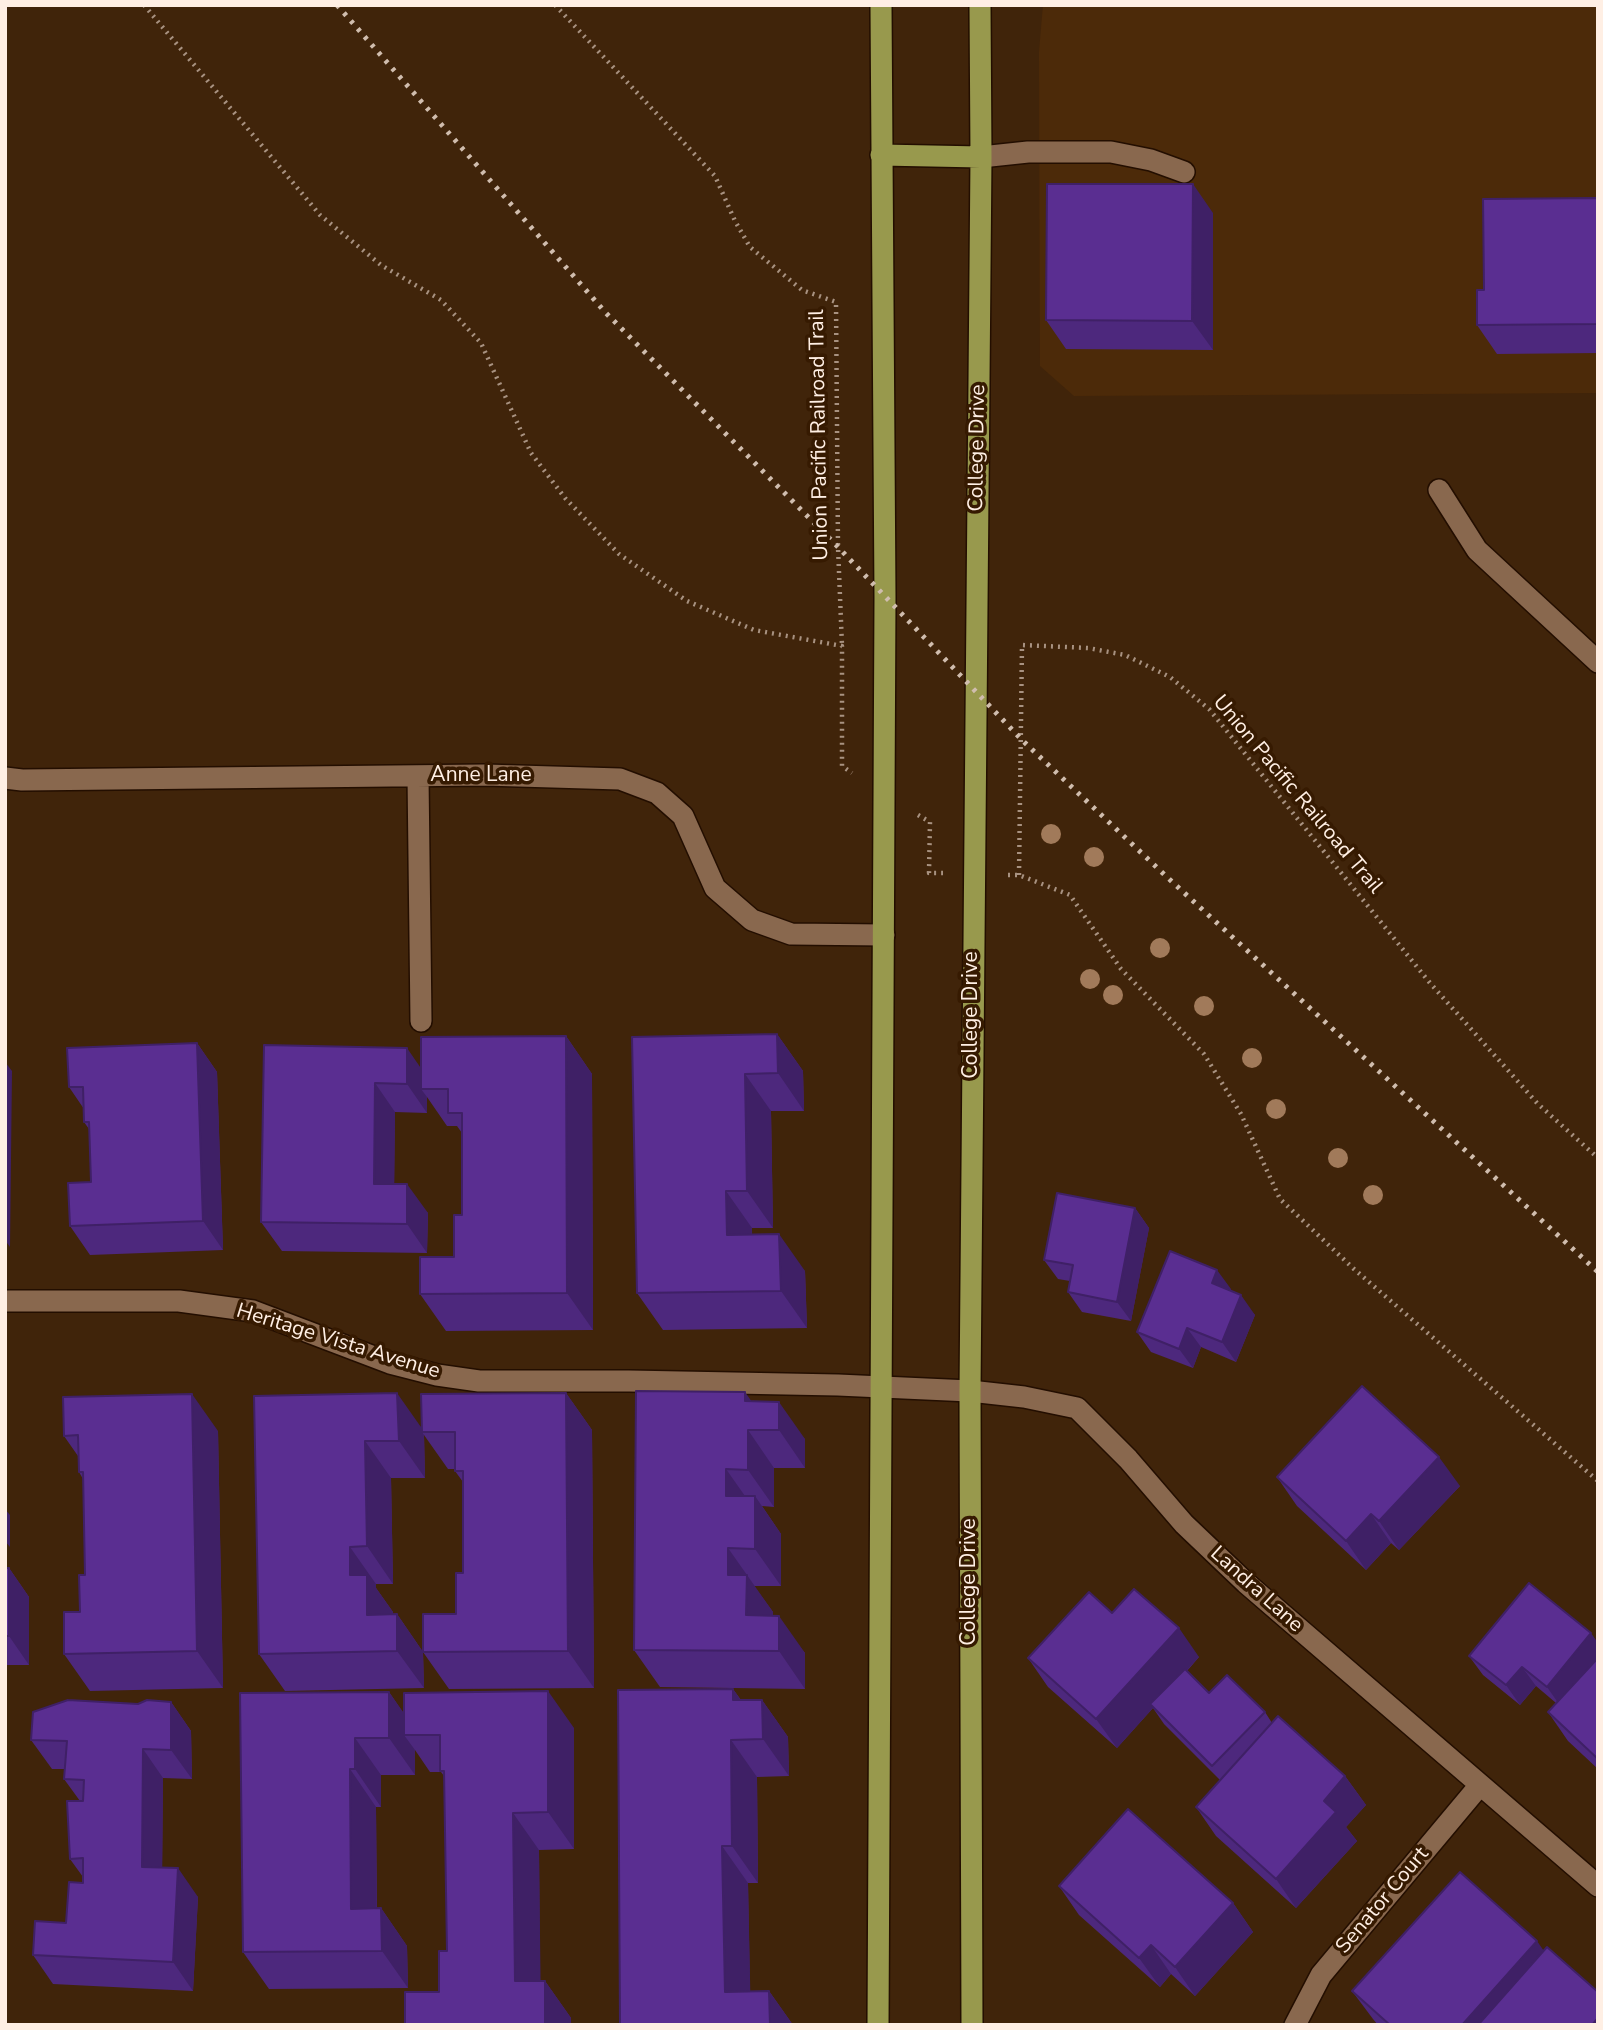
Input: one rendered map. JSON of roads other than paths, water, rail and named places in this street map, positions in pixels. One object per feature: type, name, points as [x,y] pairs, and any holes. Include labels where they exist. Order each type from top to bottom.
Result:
[{"type":"main road","points":[[878,2025],[885,598],[881,5]]},
{"type":"main road","name":"College Drive","points":[[972,2025],[970,1391],[980,5]]},
{"type":"main road","points":[[881,155],[981,157]]},
{"type":"street","points":[[981,157],[1028,152],[1111,152],[1151,160],[1184,172]]},
{"type":"street","points":[[1439,490],[1477,550],[1598,662]]},
{"type":"street","points":[[418,776],[421,1021]]},
{"type":"street","name":"Anne Lane","points":[[5,778],[418,776],[620,779],[657,793],[683,816],[715,888],[752,920],[791,934],[884,934]]},
{"type":"street","name":"Heritage Vista Avenue","points":[[5,1301],[179,1301],[253,1311],[390,1363],[437,1375],[479,1381],[643,1381],[881,1388]]},
{"type":"street","name":"Landra Lane","points":[[881,1388],[970,1391],[1024,1397],[1077,1408],[1128,1459],[1184,1524],[1246,1583],[1598,1886]]},
{"type":"street","name":"Senator Court","points":[[1296,2025],[1321,1975],[1480,1785]]},
{"type":"railway","points":[[337,5],[605,312],[838,547],[1022,740],[1168,878],[1598,1272]]}]
